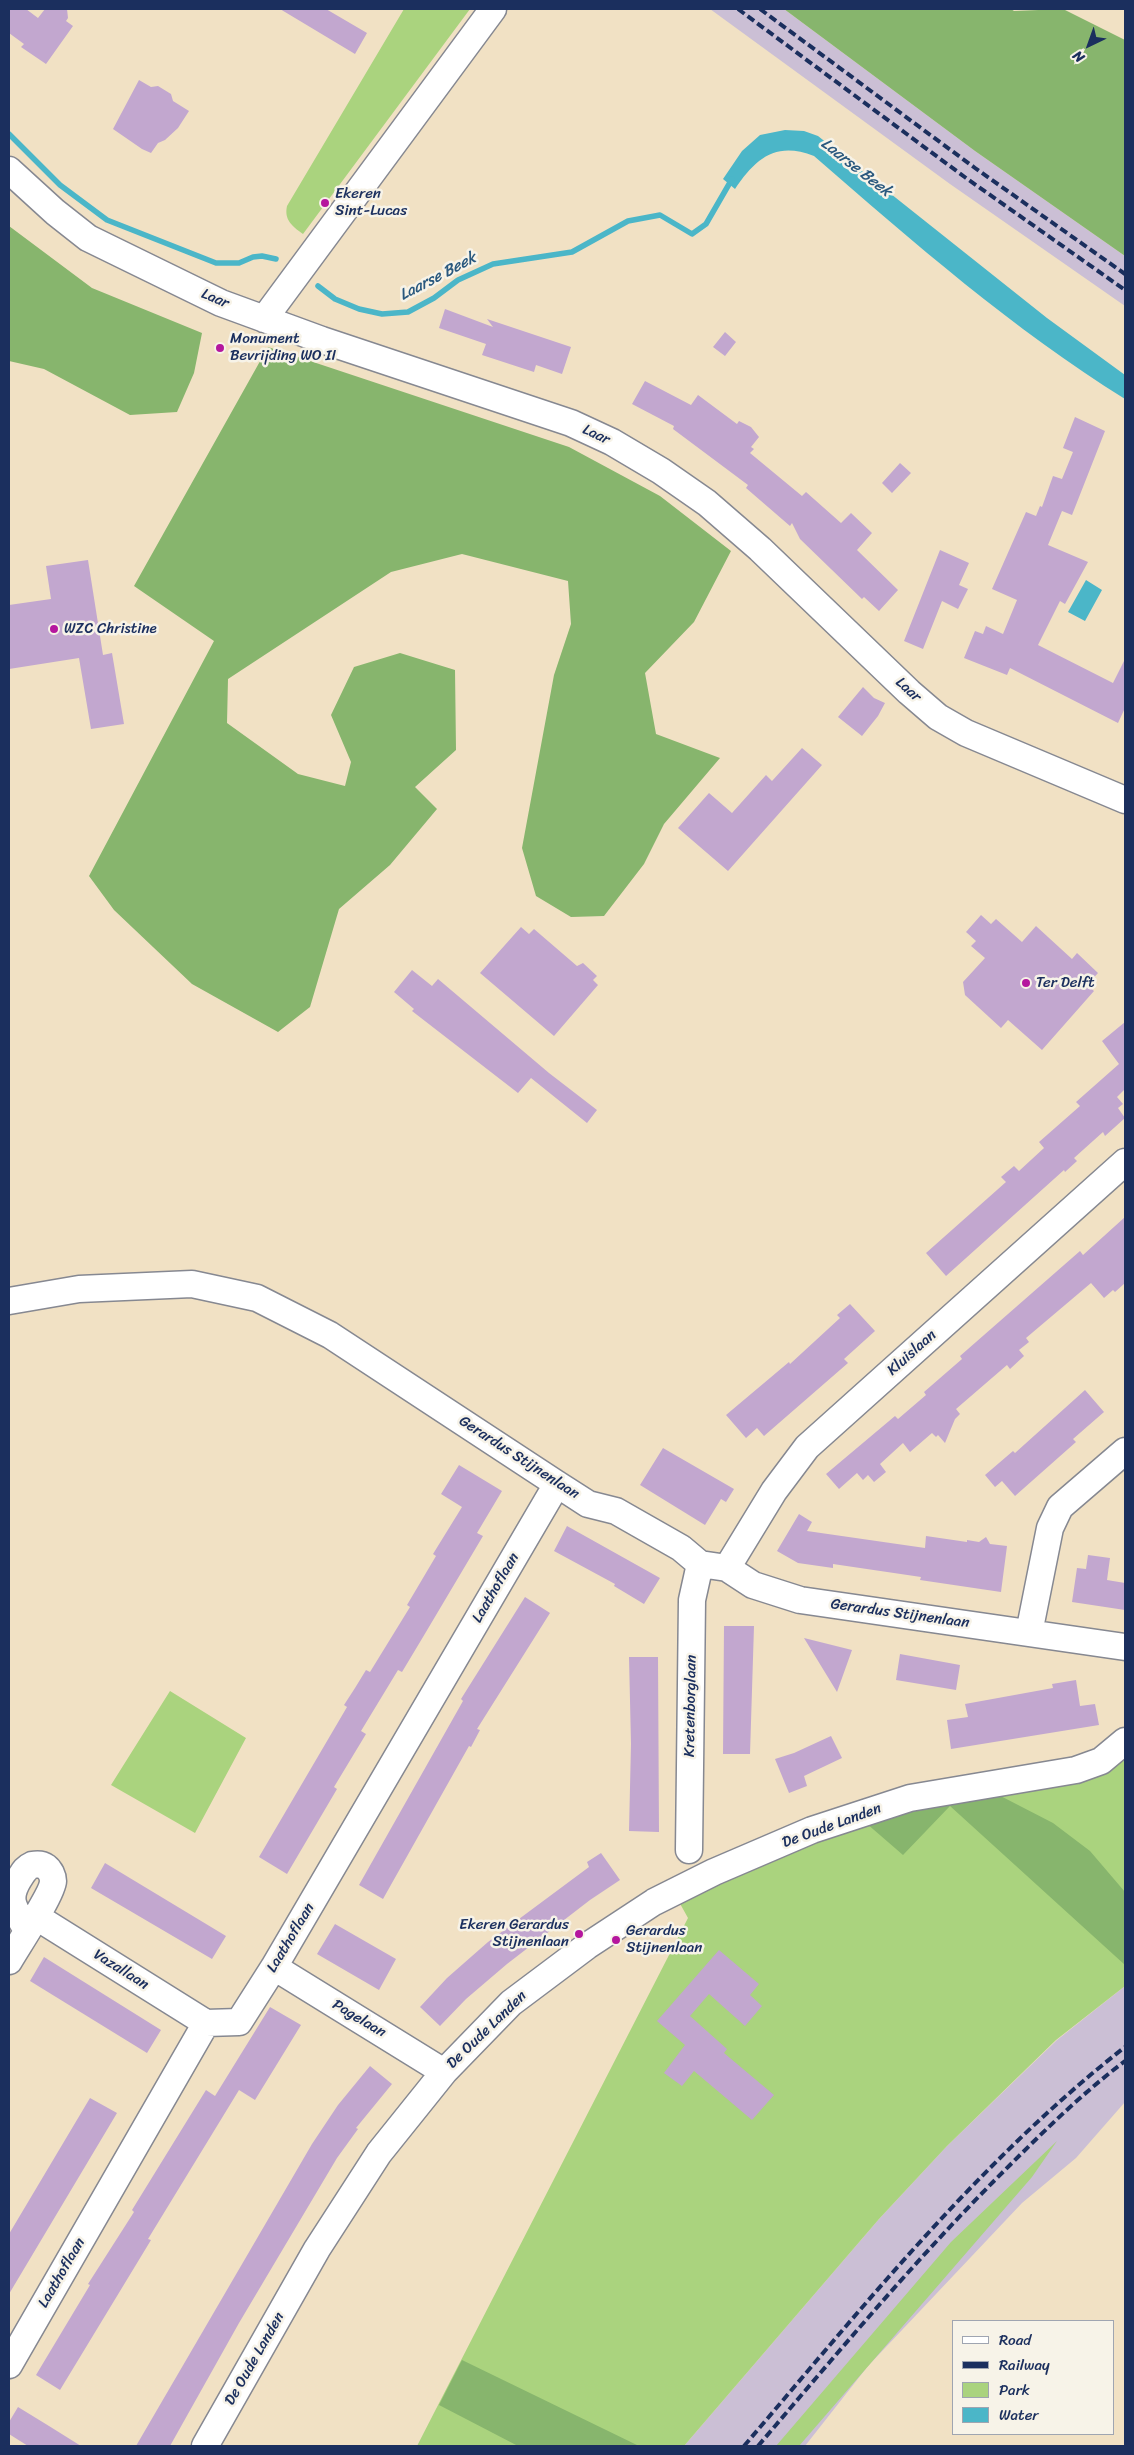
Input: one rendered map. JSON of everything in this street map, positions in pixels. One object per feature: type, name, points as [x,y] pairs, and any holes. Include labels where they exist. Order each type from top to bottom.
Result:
[{"type":"street","points":[[264,318],[493,9]]},
{"type":"street","name":"Laar","points":[[9,170],[42,201],[88,238],[221,303],[571,423],[612,442],[661,471],[714,510],[760,548],[909,692],[938,717],[966,733],[1125,800]]},
{"type":"street","name":"Kluislaan","points":[[727,1568],[774,1491],[807,1447],[1125,1162]]},
{"type":"street","name":"Gerardus Stijnenlaan","points":[[9,1301],[80,1289],[192,1284],[257,1298],[330,1335],[588,1504],[616,1511],[681,1548],[700,1564],[727,1568],[753,1585],[800,1600],[1125,1647]]},
{"type":"street","points":[[1030,1633],[1050,1528],[1054,1518],[1060,1507],[1125,1451]]},
{"type":"street","name":"Laathoflaan","points":[[9,2365],[206,2023],[238,2022],[274,1967],[557,1484]]},
{"type":"street","name":"Kretenborglaan","points":[[689,1850],[692,1600],[700,1564]]},
{"type":"street","name":"De Oude Landen","points":[[205,2446],[317,2249],[379,2152],[444,2072],[511,2003],[587,1946],[654,1902],[687,1885],[812,1830],[910,1798],[1076,1770],[1101,1762],[1125,1740]]},
{"type":"street","name":"Vazallaan","points":[[9,1961],[31,1924],[206,2023]]},
{"type":"street","name":"Pagelaan","points":[[274,1967],[444,2072]]},
{"type":"shaded area","points":[[710,9],[784,9],[975,151],[1125,256],[1125,306],[950,184]]},
{"type":"shaded area","points":[[1125,1986],[1125,2102],[1076,2158],[1022,2203],[868,2366],[805,2446],[684,2446],[879,2219],[947,2146],[1057,2040]]},
{"type":"green space","points":[[404,9],[470,9],[303,234],[288,219],[287,206]]},
{"type":"green space","points":[[784,9],[1011,9],[1014,11],[1063,9],[1125,40],[1125,256],[975,151]]},
{"type":"green space","points":[[9,226],[92,288],[202,333],[194,373],[177,412],[130,415],[44,369],[9,361]]},
{"type":"green space","points":[[268,347],[569,447],[660,496],[731,551],[694,622],[645,673],[656,734],[720,758],[664,824],[644,864],[604,916],[571,917],[536,896],[522,848],[554,675],[571,624],[568,581],[462,554],[391,572],[228,679],[227,723],[298,774],[345,786],[351,762],[331,715],[354,667],[400,653],[455,670],[456,750],[415,787],[437,809],[390,865],[339,909],[310,1007],[278,1032],[192,984],[114,910],[89,876],[214,641],[134,586]]},
{"type":"green space","points":[[170,1691],[246,1738],[195,1833],[111,1785]]},
{"type":"green space","points":[[1125,1755],[1125,1986],[1056,2040],[947,2146],[879,2219],[684,2446],[417,2446],[688,1918],[678,1900],[796,1846],[866,1823]]},
{"type":"green space","points":[[987,1789],[1053,1823],[1090,1851],[1125,1892],[1125,1965],[950,1806],[903,1855],[866,1823]]},
{"type":"green space","points":[[1057,2141],[1032,2177],[799,2446],[776,2446],[951,2242]]},
{"type":"green space","points":[[462,2360],[639,2446],[518,2446],[439,2405]]},
{"type":"water","points":[[785,130],[804,131],[818,136],[1047,318],[1125,375],[1125,399],[1043,344],[965,284],[814,156],[789,150],[778,152],[768,155],[759,161],[735,189],[723,179],[742,151],[760,135]]},
{"type":"water","points":[[1086,580],[1102,590],[1085,621],[1068,612]]},
{"type":"building","points":[[9,9],[26,9],[38,18],[45,9],[67,9],[68,18],[66,21],[73,26],[46,64],[21,47],[24,44],[9,33]]},
{"type":"building","points":[[280,9],[326,9],[367,33],[355,54]]},
{"type":"building","points":[[139,80],[151,87],[158,86],[171,94],[173,101],[189,111],[178,128],[165,140],[158,143],[151,153],[113,129]]},
{"type":"building","points":[[445,309],[493,327],[487,319],[571,347],[562,374],[536,365],[534,372],[482,355],[486,344],[439,328]]},
{"type":"building","points":[[725,332],[736,342],[725,356],[713,347]]},
{"type":"building","points":[[645,381],[691,405],[698,395],[737,424],[739,421],[751,427],[759,437],[751,447],[754,449],[750,453],[802,496],[806,492],[841,523],[851,513],[872,533],[857,550],[898,590],[879,611],[864,597],[862,599],[800,539],[792,523],[790,526],[746,488],[748,485],[673,429],[674,426],[632,404]]},
{"type":"building","points":[[1075,417],[1105,431],[1072,515],[1062,511],[1048,545],[1088,562],[1065,604],[1060,601],[1038,645],[1113,683],[1125,659],[1125,708],[1118,723],[1010,668],[1007,675],[964,658],[975,631],[983,634],[986,626],[1003,634],[1017,600],[992,589],[1026,512],[1036,516],[1040,506],[1042,507],[1053,476],[1062,479],[1073,452],[1063,448]]},
{"type":"building","points":[[900,463],[911,473],[892,493],[882,483]]},
{"type":"building","points":[[940,550],[969,563],[959,585],[968,589],[958,609],[942,601],[923,649],[904,641]]},
{"type":"building","name":"WZC Christine","points":[[88,560],[103,655],[112,653],[124,724],[91,729],[79,658],[9,669],[9,605],[51,599],[46,566]]},
{"type":"building","points":[[863,687],[874,698],[885,703],[878,716],[862,736],[838,717]]},
{"type":"building","points":[[802,748],[822,765],[728,871],[678,828],[709,793],[732,813],[766,775],[772,781]]},
{"type":"building","name":"Ter Delft","points":[[981,915],[991,924],[996,919],[1022,942],[1036,926],[1072,959],[1077,953],[1098,973],[1087,985],[1094,991],[1042,1050],[1008,1020],[1001,1028],[965,995],[963,982],[985,958],[971,946],[976,941],[966,932]]},
{"type":"building","points":[[521,927],[529,934],[534,929],[577,966],[583,963],[597,976],[593,980],[598,985],[554,1036],[480,973]]},
{"type":"building","points":[[412,970],[432,986],[438,979],[549,1073],[597,1110],[587,1123],[531,1078],[518,1093],[412,1011],[414,1009],[394,992]]},
{"type":"building","points":[[1125,1022],[1125,1089],[1117,1097],[1123,1104],[1118,1108],[1125,1118],[1105,1136],[1103,1132],[1074,1158],[1077,1161],[1065,1172],[1064,1170],[946,1276],[926,1253],[1006,1182],[1001,1177],[1014,1166],[1019,1171],[1044,1148],[1039,1142],[1080,1106],[1076,1102],[1119,1064],[1102,1041]]},
{"type":"building","points":[[1125,1217],[1125,1283],[1115,1292],[1113,1290],[1104,1298],[1091,1283],[1026,1338],[1029,1342],[1019,1350],[1024,1356],[1010,1369],[1007,1365],[956,1409],[960,1414],[955,1419],[945,1443],[938,1435],[936,1437],[932,1433],[910,1452],[903,1443],[880,1464],[886,1472],[874,1482],[868,1475],[863,1480],[857,1473],[839,1489],[826,1474],[895,1416],[898,1419],[926,1395],[924,1392],[962,1359],[960,1356],[1080,1251],[1083,1255]]},
{"type":"building","points":[[850,1304],[875,1331],[844,1359],[848,1363],[764,1436],[757,1428],[746,1438],[726,1415],[789,1362],[790,1364],[840,1318],[837,1315]]},
{"type":"building","points":[[1085,1390],[1104,1412],[1073,1439],[1076,1442],[1015,1496],[1002,1481],[995,1487],[985,1475],[1013,1451],[1015,1453]]},
{"type":"building","points":[[663,1448],[734,1489],[726,1502],[721,1499],[705,1525],[640,1485]]},
{"type":"building","points":[[459,1465],[502,1491],[477,1533],[483,1536],[402,1672],[398,1670],[361,1731],[366,1734],[334,1787],[337,1789],[287,1874],[259,1857],[347,1707],[344,1705],[366,1670],[370,1672],[410,1607],[407,1605],[436,1556],[433,1554],[462,1507],[441,1494]]},
{"type":"building","points":[[799,1514],[812,1522],[807,1531],[925,1548],[926,1536],[967,1542],[967,1540],[979,1542],[986,1537],[990,1544],[1007,1546],[1001,1592],[920,1580],[921,1577],[833,1564],[833,1568],[798,1563],[777,1551]]},
{"type":"building","points":[[567,1526],[660,1578],[644,1604],[614,1586],[615,1584],[554,1551]]},
{"type":"building","points":[[1088,1555],[1110,1558],[1107,1580],[1125,1583],[1125,1610],[1072,1602],[1077,1568],[1086,1569]]},
{"type":"building","points":[[525,1597],[550,1613],[477,1729],[480,1730],[471,1747],[469,1746],[383,1899],[359,1885],[463,1701],[461,1699]]},
{"type":"building","points":[[724,1626],[754,1626],[750,1754],[723,1754]]},
{"type":"building","points":[[804,1638],[852,1650],[837,1692]]},
{"type":"building","points":[[900,1654],[960,1665],[956,1690],[896,1680]]},
{"type":"building","points":[[629,1657],[658,1657],[659,1832],[629,1831],[631,1744]]},
{"type":"building","points":[[1076,1680],[1080,1706],[1095,1704],[1099,1725],[951,1749],[947,1720],[968,1717],[965,1704],[1053,1688],[1052,1684]]},
{"type":"building","points":[[831,1736],[842,1758],[804,1776],[807,1786],[789,1793],[775,1759],[794,1753]]},
{"type":"building","points":[[601,1853],[620,1880],[590,1900],[507,1964],[466,1999],[440,2026],[420,2007],[447,1978],[488,1942],[589,1867],[587,1862]]},
{"type":"building","points":[[105,1863],[226,1936],[212,1959],[91,1888]]},
{"type":"building","points":[[335,1924],[396,1959],[379,1990],[317,1954]]},
{"type":"building","points":[[719,1950],[759,1984],[750,1995],[762,2006],[745,2026],[709,1994],[690,2016],[727,2049],[724,2053],[774,2095],[752,2120],[694,2071],[682,2086],[664,2073],[685,2045],[657,2021]]},
{"type":"building","points":[[44,1957],[161,2030],[147,2053],[30,1981]]},
{"type":"building","points":[[270,2007],[301,2025],[255,2100],[239,2090],[148,2239],[151,2240],[60,2390],[36,2375],[90,2285],[88,2284],[134,2212],[132,2210],[206,2090],[215,2096]]},
{"type":"building","points":[[370,2066],[392,2084],[356,2128],[358,2129],[337,2158],[239,2323],[170,2446],[136,2446],[312,2144],[338,2105]]},
{"type":"building","points":[[90,2098],[117,2113],[9,2294],[9,2234]]},
{"type":"building","points":[[18,2407],[81,2446],[28,2446],[9,2434],[9,2422]]},
{"type":"waterway","name":"Laarse Beek","points":[[9,134],[60,185],[107,220],[216,263],[239,263],[253,257],[262,256],[276,259]]},
{"type":"waterway","name":"Laarse Beek","points":[[318,286],[335,299],[359,309],[382,314],[408,312],[434,298],[458,280],[493,264],[572,252],[628,221],[660,215],[692,234],[706,224],[732,179]]},
{"type":"railway","points":[[738,9],[966,178],[1125,290]]},
{"type":"railway","points":[[760,9],[975,168],[1125,274]]},
{"type":"railway","points":[[744,2446],[879,2288],[972,2186],[1021,2137],[1125,2047]]},
{"type":"railway","points":[[758,2446],[881,2302],[977,2198],[1066,2111],[1125,2061]]},
{"type":"place","name":"Ekeren Sint-Lucas","points":[[325,203]]},
{"type":"place","name":"Monument Bevrijding WO II","points":[[220,348]]},
{"type":"place","name":"WZC Christine","points":[[54,629]]},
{"type":"place","name":"Ter Delft","points":[[1026,983]]},
{"type":"place","name":"Ekeren Gerardus Stijnenlaan","points":[[579,1934]]},
{"type":"place","name":"Gerardus Stijnenlaan","points":[[616,1940]]}]
